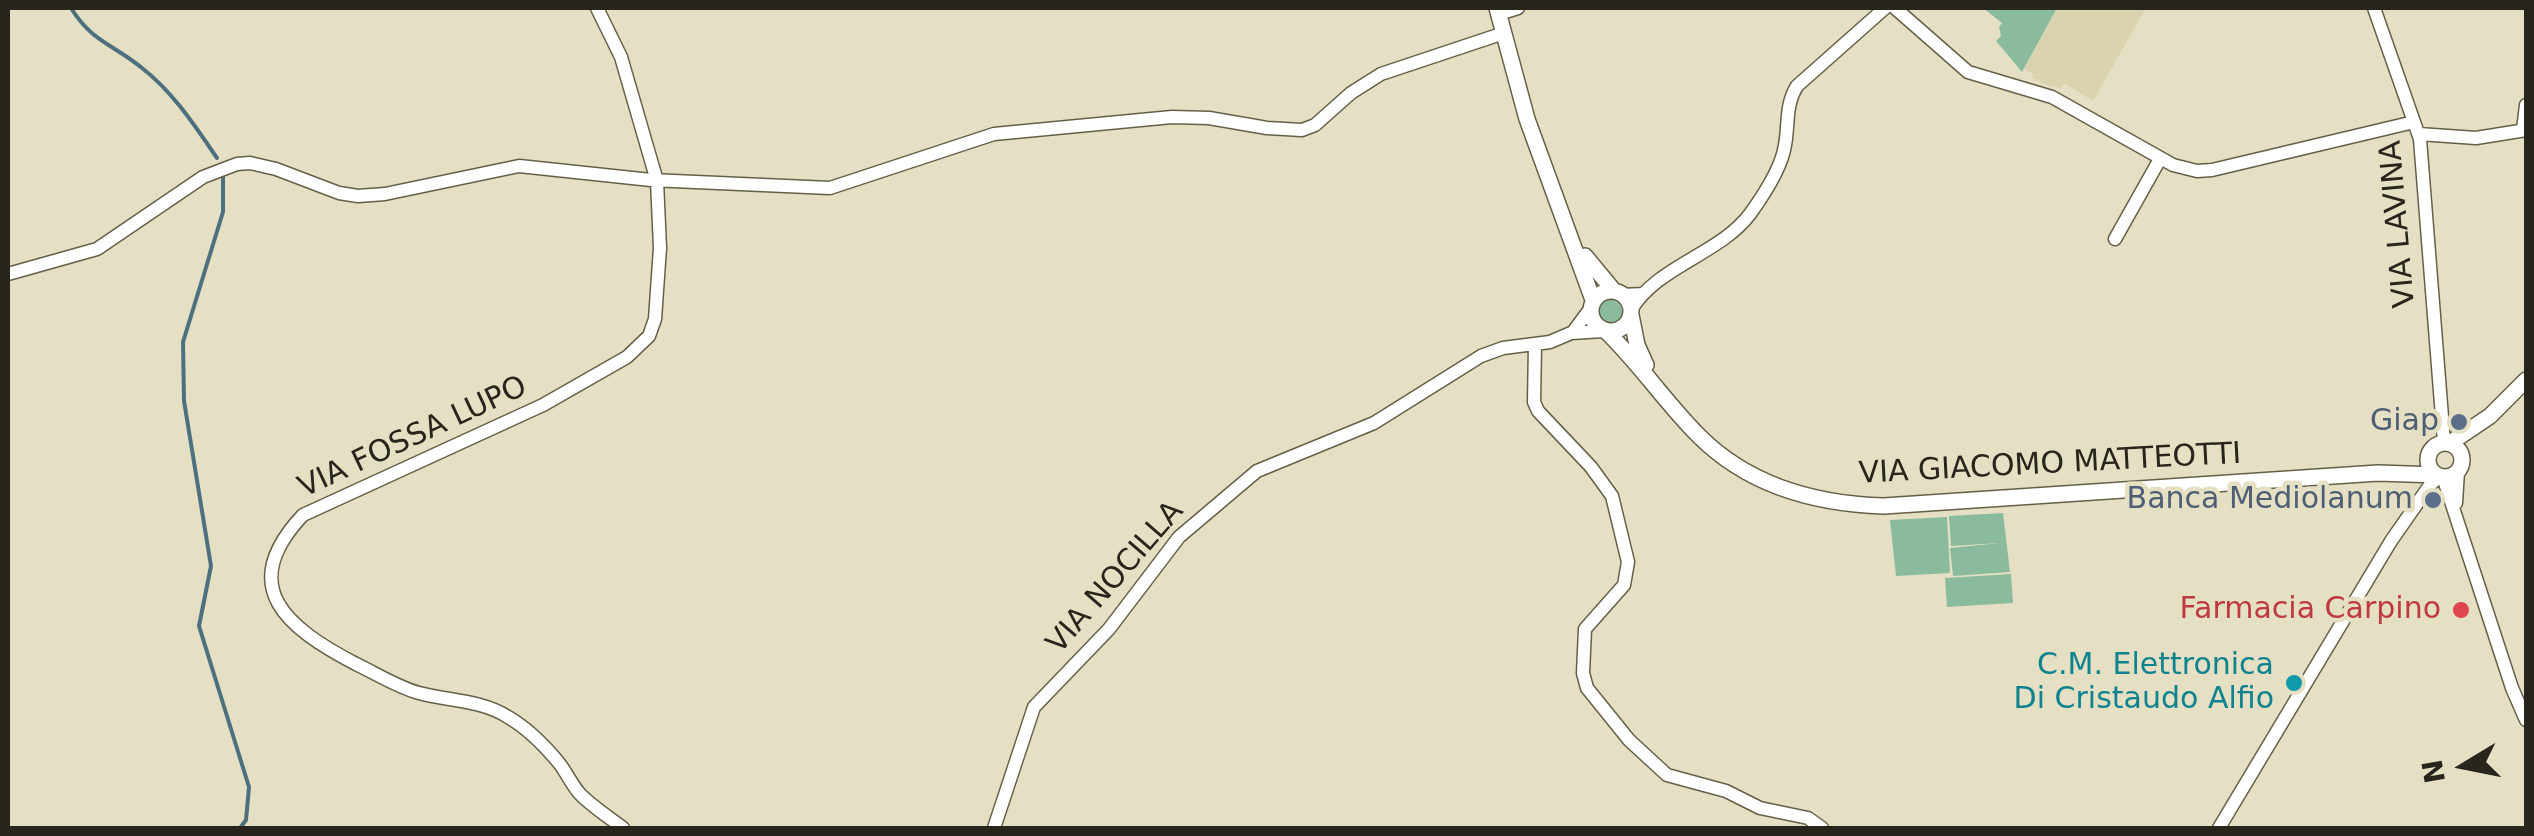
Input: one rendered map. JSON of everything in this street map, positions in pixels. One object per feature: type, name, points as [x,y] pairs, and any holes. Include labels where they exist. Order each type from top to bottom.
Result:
[{"type":"main road","points":[[1498,11],[1527,119],[1565,222],[1595,324],[1651,377]]},
{"type":"main road","points":[[1565,222],[1593,268],[1631,312],[1637,345],[1651,377]]},
{"type":"main road","points":[[1592,305],[1606,291],[1618,293]]},
{"type":"main road","points":[[1605,331],[1619,330],[1631,312]]},
{"type":"main road","name":"VIA GIACOMO MATTEOTTI","points":[[1651,377],[1701,438],[1731,461],[1767,482],[1832,503],[1884,506],[2378,473]]},
{"type":"main road","points":[[2448,472],[2490,416],[2526,380]]},
{"type":"main road","points":[[2378,473],[2409,466],[2490,416]]},
{"type":"main road","points":[[2441,445],[2428,465],[2448,472]]},
{"type":"main road","points":[[2441,445],[2460,450],[2448,472]]},
{"type":"main road","points":[[2378,473],[2448,472]]},
{"type":"street","name":"VIA FOSSA LUPO","points":[[597,8],[620,57],[657,180],[660,248],[655,319],[648,336],[640,347],[544,405],[303,515],[284,536],[270,570],[277,601],[322,646],[417,692],[489,707],[507,716],[558,762],[580,794],[623,828]]},
{"type":"street","points":[[1498,11],[1518,8]]},
{"type":"street","points":[[1631,312],[1642,294],[1743,222],[1783,156],[1789,104],[1797,86],[1885,8]]},
{"type":"street","points":[[1895,8],[1968,72],[2052,97],[2160,159],[2185,169],[2212,170],[2416,128],[2476,138],[2525,130],[2526,105]]},
{"type":"street","name":"VIA LAVINA","points":[[2374,8],[2416,128],[2428,218],[2441,445]]},
{"type":"street","points":[[8,274],[98,249],[203,177],[237,164],[276,169],[358,196],[519,166],[657,180],[830,188],[994,134],[1172,116],[1302,130],[1315,125],[1381,74],[1504,33]]},
{"type":"street","points":[[2115,239],[2160,159]]},
{"type":"street","points":[[1618,293],[1642,294]]},
{"type":"street","points":[[1571,333],[1592,305]]},
{"type":"street","name":"VIA NOCILLA","points":[[994,828],[1034,707],[1109,629],[1169,549],[1257,470],[1374,423],[1481,356],[1571,333],[1605,331]]},
{"type":"street","points":[[1535,344],[1532,392],[1538,411],[1592,467],[1612,496],[1628,562],[1624,585],[1585,629],[1583,673],[1587,688],[1629,740],[1667,775],[1726,791],[1760,808],[1808,818],[1822,828]]},
{"type":"street","points":[[2220,828],[2391,541],[2430,485],[2448,472],[2456,510],[2512,688],[2526,720]]},
{"type":"shaded area","points":[[2057,8],[2146,8],[2093,101],[2064,83],[2060,89],[2051,87],[2032,78],[2033,74],[2024,69]]},
{"type":"green space","points":[[1983,8],[2057,8],[2022,72],[1996,41],[2001,36],[2002,23]]},
{"type":"green space","points":[[1609,299],[1618,303],[1622,312],[1618,321],[1609,325],[1600,321],[1596,312],[1600,303]]},
{"type":"green space","points":[[2003,513],[2010,572],[1953,576],[1950,548],[2000,543],[1951,546],[1949,516]]},
{"type":"green space","points":[[1947,517],[1950,573],[1896,576],[1890,520]]},
{"type":"green space","points":[[2011,574],[2013,603],[1947,607],[1945,578]]},
{"type":"waterway","points":[[71,8],[95,36],[164,88],[217,158]]},
{"type":"waterway","points":[[223,174],[223,212],[183,342],[184,401],[211,566],[199,626],[249,787],[246,820],[240,828]]},
{"type":"place","name":"Giap","points":[[2459,422]]},
{"type":"place","name":"Banca Mediolanum","points":[[2433,500]]},
{"type":"place","name":"Farmacia Carpino","points":[[2461,610]]},
{"type":"place","name":"C.M. Elettronica Di Cristaudo Alfio","points":[[2294,683]]}]
